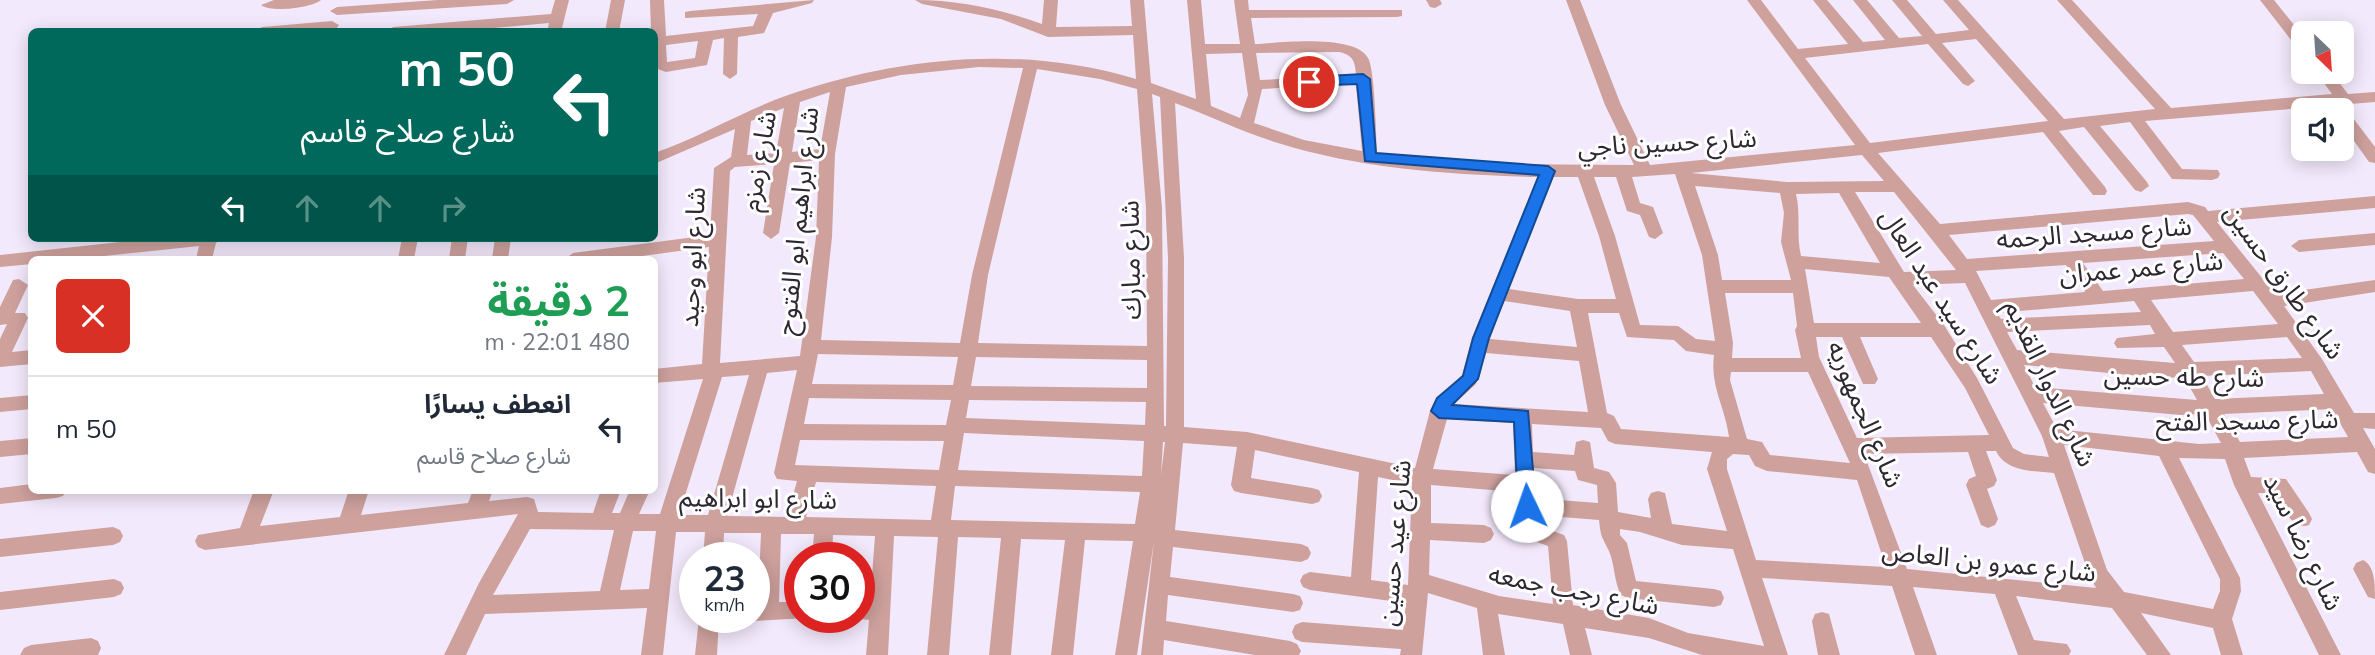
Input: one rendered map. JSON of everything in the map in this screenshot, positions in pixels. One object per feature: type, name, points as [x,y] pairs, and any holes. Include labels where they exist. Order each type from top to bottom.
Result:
[{"type":"street","points":[[271,28],[275,4],[314,0]]},
{"type":"street","points":[[330,28],[339,5],[507,0]]},
{"type":"street","points":[[486,28],[555,25],[562,0]]},
{"type":"street","points":[[613,28],[618,0]]},
{"type":"street","points":[[656,0],[658,63],[666,67],[702,62],[706,36]]},
{"type":"street","points":[[690,15],[737,6],[789,6],[807,0]]},
{"type":"street","points":[[922,0],[988,6],[1048,32],[1140,30]]},
{"type":"street","points":[[1048,32],[1051,0]]},
{"type":"street","name":"شارع مبارك","points":[[1137,0],[1146,87],[1156,244],[1156,395],[1165,432]]},
{"type":"street","points":[[1194,0],[1201,49],[1204,110]]},
{"type":"street","points":[[1573,0],[1614,105],[1645,171]]},
{"type":"street","name":"شارع الدوار القديم","points":[[1754,0],[1866,149],[1936,230],[1967,271],[2051,436],[2094,563],[2116,600],[2160,655]]},
{"type":"street","points":[[1820,0],[1859,47]]},
{"type":"street","points":[[1860,0],[1895,43]]},
{"type":"street","points":[[1899,0],[1968,81]]},
{"type":"street","points":[[1950,0],[2055,128],[2099,191]]},
{"type":"street","points":[[2064,0],[2169,115]]},
{"type":"street","points":[[2267,0],[2291,31]]},
{"type":"street","points":[[659,41],[761,29],[766,6]]},
{"type":"street","points":[[1245,127],[1254,106],[1254,85],[1242,7],[1397,13]]},
{"type":"street","points":[[730,75],[731,34]]},
{"type":"street","points":[[1795,54],[1978,34]]},
{"type":"street","points":[[1201,49],[1348,48],[1359,56],[1370,158]]},
{"type":"street","name":"شارع حسين ناجي","points":[[658,157],[793,99],[901,71],[953,64],[1031,65],[1089,72],[1167,94],[1245,127],[1305,145],[1370,158],[1548,171],[1645,171],[1684,175],[1866,149],[2169,115],[2291,109]]},
{"type":"street","points":[[938,655],[947,479],[980,275],[1031,65]]},
{"type":"street","points":[[1254,85],[1363,79]]},
{"type":"street","name":"شارع ابراهيم ابو الفتوح","points":[[808,475],[786,475],[784,466],[794,432],[809,354],[824,237],[827,154],[839,85]]},
{"type":"street","name":"شارع مبارك","points":[[1165,432],[1176,243],[1167,94]]},
{"type":"street","name":"شارع حسين ناجي","points":[[2354,102],[2375,97]]},
{"type":"street","name":"شارع زمزم","points":[[771,233],[793,99]]},
{"type":"street","points":[[738,161],[744,118]]},
{"type":"street","points":[[2136,119],[2178,175],[2212,174]]},
{"type":"street","points":[[2090,124],[2141,186]]},
{"type":"street","points":[[2354,128],[2375,158]]},
{"type":"street","name":"شارع ابو وحيد","points":[[652,655],[667,523],[713,371],[716,240],[722,168],[738,161],[827,154]]},
{"type":"street","points":[[1548,171],[1479,345],[1466,386],[1443,403],[1439,411],[1599,420],[1611,423],[1615,436],[1757,448],[1762,460],[1767,463],[1864,473]]},
{"type":"street","points":[[1622,171],[1633,207],[1647,211],[1655,233]]},
{"type":"street","points":[[1584,172],[1607,236],[1625,306],[1636,334],[1678,334],[1692,346],[1722,357],[1814,365]]},
{"type":"street","points":[[1777,655],[1717,469],[1717,458],[1721,450],[1738,441],[1738,434],[1724,395],[1710,255],[1684,175],[1787,188],[1899,186]]},
{"type":"street","name":"شارع الجمهوريه","points":[[1787,188],[1792,213],[1789,242],[1801,287],[1804,330],[1814,365],[1864,473],[1926,655]]},
{"type":"street","name":"شارع سيد عبد العال","points":[[1845,188],[1872,241],[1938,330],[2006,453],[2015,460],[2063,466]]},
{"type":"street","points":[[2206,217],[2375,202]]},
{"type":"street","name":"شارع طارق حسين","points":[[1936,230],[2188,208],[2199,211],[2229,246],[2316,364],[2375,466]]},
{"type":"street","points":[[2299,246],[2375,239]]},
{"type":"street","points":[[613,256],[653,253],[716,240]]},
{"type":"street","points":[[48,256],[183,242]]},
{"type":"street","points":[[1156,244],[1176,243]]},
{"type":"street","name":"شارع مسجد الرحمه","points":[[1795,262],[1896,275],[1967,271],[2070,258],[2229,246]]},
{"type":"street","points":[[0,261],[28,258]]},
{"type":"street","points":[[2070,258],[2098,297]]},
{"type":"street","name":"شارع عمر عمران","points":[[1987,307],[2258,284]]},
{"type":"street","points":[[19,285],[13,318],[0,359],[28,357]]},
{"type":"street","points":[[1715,286],[1801,287]]},
{"type":"street","points":[[2271,301],[2375,286]]},
{"type":"street","points":[[1501,294],[1578,306],[1625,306]]},
{"type":"street","name":"شارع رضا سيد","points":[[2138,294],[2212,408],[2233,451],[2244,485],[2330,655]]},
{"type":"street","points":[[1578,306],[1599,420]]},
{"type":"street","points":[[1997,326],[2155,318]]},
{"type":"street","points":[[1804,330],[1938,330]]},
{"type":"street","points":[[1848,330],[1869,379]]},
{"type":"street","points":[[2123,343],[2292,330]]},
{"type":"street","points":[[1479,345],[1586,355]]},
{"type":"street","points":[[809,354],[969,348],[1155,353]]},
{"type":"street","name":"شارع ابراهيم ابو الفتوح","points":[[658,377],[760,366],[809,354]]},
{"type":"street","points":[[2013,357],[2134,370],[2190,371],[2316,364]]},
{"type":"street","points":[[714,542],[715,524],[760,366]]},
{"type":"street","points":[[802,390],[1156,395]]},
{"type":"street","name":"شارع طه حسين","points":[[2031,394],[2138,406],[2212,408],[2337,401]]},
{"type":"street","points":[[0,405],[28,402]]},
{"type":"street","name":"شارع عيد حسين","points":[[1412,648],[1422,531],[1422,478],[1439,411]]},
{"type":"street","points":[[1522,416],[1525,506],[1542,537],[1557,541],[1567,614],[1581,655]]},
{"type":"street","points":[[2348,419],[2375,421]]},
{"type":"street","points":[[794,432],[955,429],[1165,432],[1247,440],[1422,478],[1525,484]]},
{"type":"street","points":[[1152,655],[1159,585],[1157,534],[1165,432]]},
{"type":"street","name":"شارع مسجد الفتح","points":[[2051,436],[2166,450],[2233,451],[2361,444]]},
{"type":"street","points":[[1247,440],[1241,485],[1312,496]]},
{"type":"street","points":[[1974,443],[1987,480],[1976,485],[1987,519]]},
{"type":"street","points":[[1853,446],[2002,443]]},
{"type":"street","points":[[0,449],[28,446]]},
{"type":"street","points":[[2166,450],[2230,578],[2232,593],[2223,612],[2223,621],[2232,655]]},
{"type":"street","points":[[1524,459],[1583,456],[1585,474],[1605,480],[1611,540],[1617,543],[1628,589],[1714,598]]},
{"type":"street","points":[[1360,588],[1369,467]]},
{"type":"street","points":[[794,526],[808,475],[1160,484]]},
{"type":"street","points":[[2244,485],[2279,485],[2302,519]]},
{"type":"street","points":[[0,496],[28,493]]},
{"type":"street","points":[[247,536],[263,494]]},
{"type":"street","points":[[348,524],[358,494]]},
{"type":"street","points":[[476,509],[482,494]]},
{"type":"street","points":[[599,522],[610,494]]},
{"type":"street","points":[[608,600],[625,523],[638,494]]},
{"type":"street","points":[[1658,499],[1663,531]]},
{"type":"street","points":[[205,541],[527,505],[530,509],[525,520],[454,655]]},
{"type":"street","points":[[1525,506],[1609,516],[1691,537],[1739,541]]},
{"type":"street","name":"شارع ابو ابراهيم","points":[[525,520],[1157,534],[1301,553]]},
{"type":"street","points":[[769,542],[771,525]]},
{"type":"street","points":[[823,542],[824,526]]},
{"type":"street","points":[[875,583],[885,527]]},
{"type":"street","points":[[1000,655],[1012,530]]},
{"type":"street","points":[[1062,655],[1076,531]]},
{"type":"street","points":[[1422,531],[1484,534]]},
{"type":"street","points":[[1126,655],[1157,534]]},
{"type":"street","points":[[0,548],[113,536]]},
{"type":"street","name":"شارع عمرو بن العاص","points":[[1747,568],[1898,577],[2003,587],[2116,600],[2223,621]]},
{"type":"street","points":[[2362,569],[2375,590]]},
{"type":"street","name":"شارع رجب جمعه","points":[[1310,581],[1360,588],[1418,588],[1486,602],[1649,628],[1668,646],[1758,655]]},
{"type":"street","points":[[1159,585],[1293,603]]},
{"type":"street","points":[[2003,587],[2028,653],[2060,651]]},
{"type":"street","points":[[0,601],[114,588]]},
{"type":"street","points":[[479,604],[658,598]]},
{"type":"street","points":[[1486,602],[1499,653]]},
{"type":"street","points":[[1822,621],[1829,655]]},
{"type":"street","points":[[1155,629],[1290,651]]},
{"type":"street","points":[[1302,632],[1412,648]]},
{"type":"street","points":[[706,655],[708,633]]},
{"type":"street","points":[[874,633],[877,655]]},
{"type":"street","points":[[31,655],[92,648]]},
{"type":"route","points":[[1309,82],[1363,79],[1370,158],[1548,171],[1501,294],[1481,338],[1470,379],[1466,386],[1443,403],[1439,411],[1522,416],[1527,506]]}]
